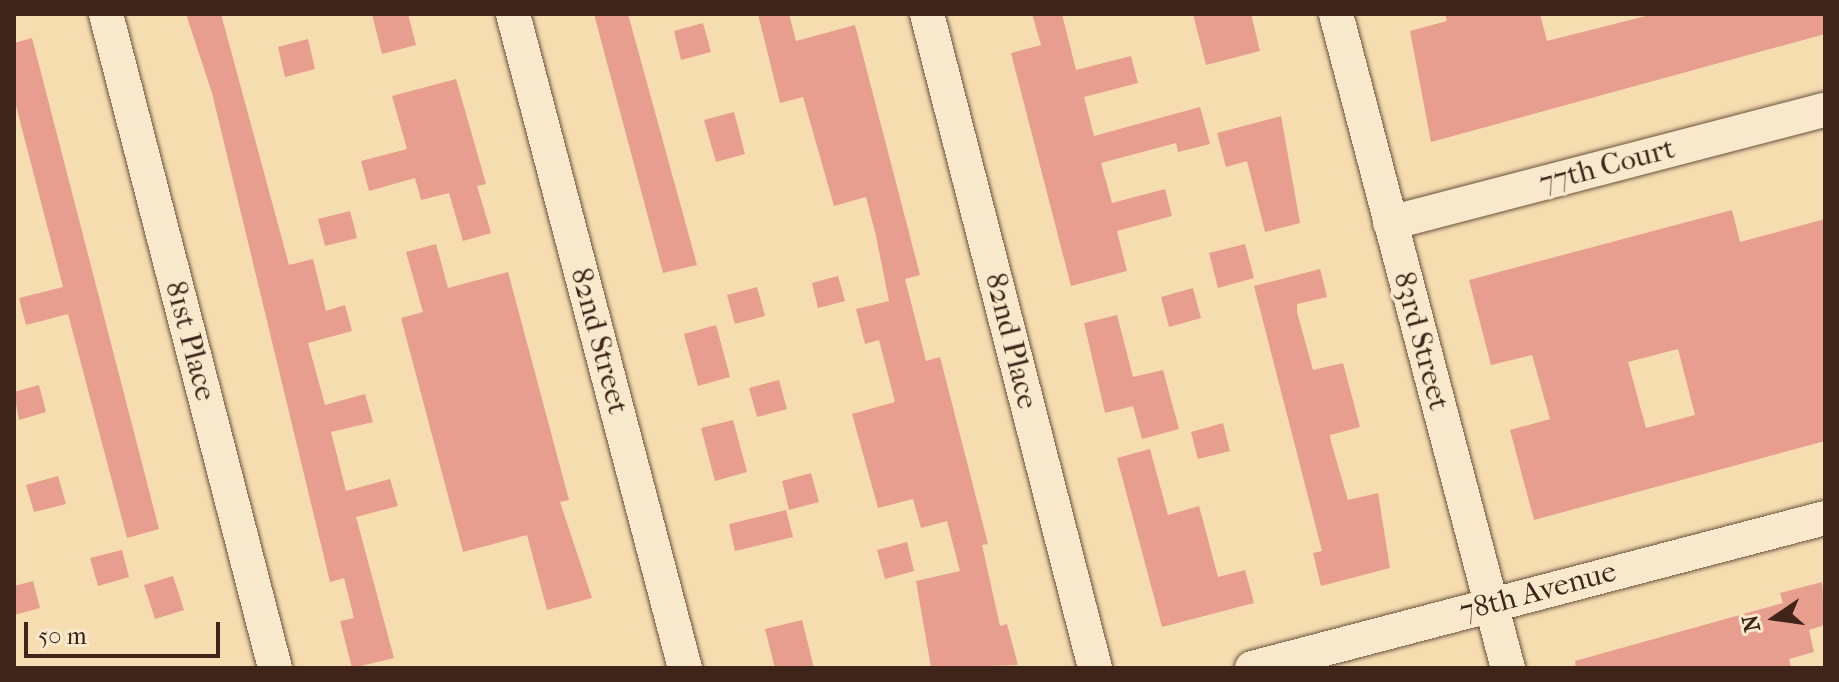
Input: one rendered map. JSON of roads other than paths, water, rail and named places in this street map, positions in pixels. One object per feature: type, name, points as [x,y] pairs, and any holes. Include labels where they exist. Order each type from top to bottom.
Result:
[{"type":"street","name":"81st Place","points":[[106,14],[275,668]]},
{"type":"street","name":"82nd Street","points":[[513,14],[685,668]]},
{"type":"street","name":"82nd Place","points":[[927,14],[1095,668]]},
{"type":"street","name":"83rd Street","points":[[1336,14],[1508,668]]},
{"type":"street","name":"77th Court","points":[[1390,223],[1825,110]]},
{"type":"street","name":"78th Avenue","points":[[1252,668],[1825,518]]}]
